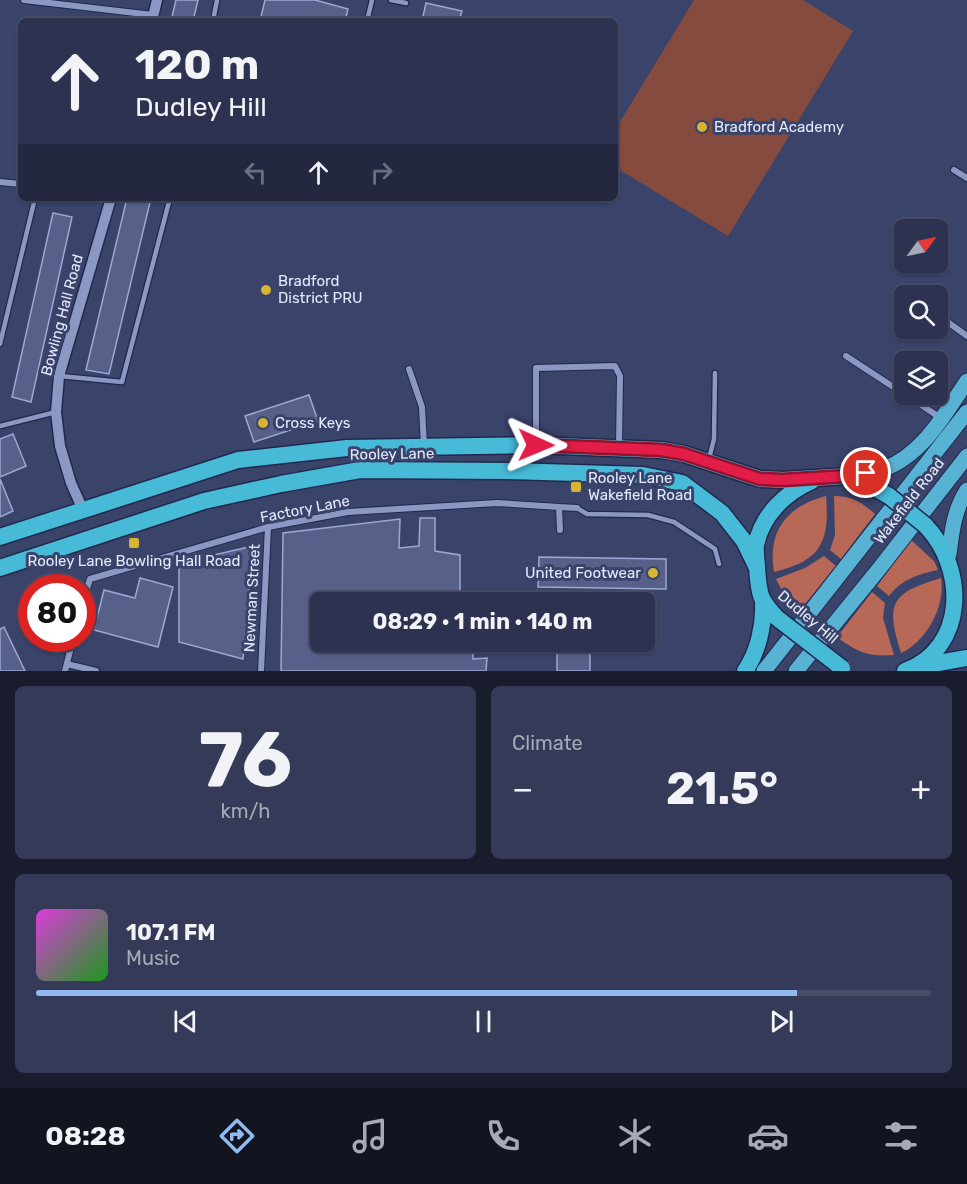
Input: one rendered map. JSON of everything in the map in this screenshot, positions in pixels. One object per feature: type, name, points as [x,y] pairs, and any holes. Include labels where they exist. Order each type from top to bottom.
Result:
[{"type":"highway","name":"Rooley Lane","points":[[0,537],[238,460],[347,448],[536,445],[618,447],[684,454],[760,479],[818,478]]},
{"type":"highway","name":"Rooley Lane","points":[[0,568],[204,501],[360,470],[629,475],[682,483],[722,513],[744,541],[757,568]]},
{"type":"highway","name":"Dudley Hill","points":[[847,669],[777,618],[763,603],[759,589],[756,547],[769,514],[790,493],[818,478],[847,476],[861,480],[889,496],[936,535],[950,558],[958,589],[956,618],[942,646],[930,658],[910,669]]},
{"type":"highway","points":[[950,558],[967,591]]},
{"type":"highway","points":[[745,671],[757,647],[764,620],[763,603]]},
{"type":"highway","points":[[910,669],[967,658]]},
{"type":"main road","points":[[847,476],[884,470],[923,443],[967,381]]},
{"type":"main road","name":"Wakefield Road","points":[[764,671],[967,412]]},
{"type":"main road","name":"Wakefield Road","points":[[796,671],[967,456]]},
{"type":"main road","points":[[950,558],[954,518],[967,490]]},
{"type":"street","points":[[24,0],[153,18],[157,0]]},
{"type":"street","points":[[954,170],[967,178]]},
{"type":"street","points":[[0,182],[18,184]]},
{"type":"street","name":"Bowling Hall Road","points":[[82,510],[60,446],[56,412],[59,376],[110,201]]},
{"type":"street","points":[[948,322],[967,336]]},
{"type":"street","points":[[846,356],[894,387]]},
{"type":"street","points":[[536,445],[536,368],[615,366],[620,376],[618,447]]},
{"type":"street","points":[[409,369],[422,407],[424,446]]},
{"type":"street","points":[[921,405],[942,419]]},
{"type":"street","name":"Factory Lane","points":[[96,577],[268,527],[348,512],[496,503],[577,508]]},
{"type":"street","points":[[559,507],[560,530]]},
{"type":"street","name":"Newman Street","points":[[261,671],[268,527]]},
{"type":"street","points":[[70,652],[66,667],[96,671]]},
{"type":"lane","points":[[214,18],[217,0]]},
{"type":"lane","points":[[367,18],[372,0]]},
{"type":"lane","points":[[391,0],[406,3]]},
{"type":"lane","points":[[0,344],[34,201]]},
{"type":"lane","points":[[59,376],[122,382],[169,201]]},
{"type":"lane","points":[[709,462],[714,439],[715,373]]},
{"type":"lane","points":[[0,426],[56,412]]},
{"type":"lane","name":"Factory Lane","points":[[577,508],[586,514],[648,515],[674,522],[715,549],[719,564]]},
{"type":"shaded area","name":"Bradford Academy","points":[[694,0],[803,0],[853,31],[728,236],[618,169],[618,125]]},
{"type":"shaded area","points":[[826,496],[826,526],[819,547],[803,562],[774,572],[774,544],[783,522],[800,506]]},
{"type":"shaded area","points":[[834,496],[856,500],[875,514],[841,559],[830,550],[835,535]]},
{"type":"shaded area","points":[[911,540],[934,561],[938,570],[911,578],[899,585],[889,596],[877,586]]},
{"type":"shaded area","points":[[824,556],[836,566],[801,609],[785,596],[776,579],[805,568]]},
{"type":"shaded area","points":[[941,578],[940,600],[932,622],[918,641],[901,653],[893,622],[896,602],[911,589]]},
{"type":"shaded area","points":[[872,592],[885,603],[883,618],[894,655],[864,653],[837,637]]},
{"type":"building","points":[[176,0],[198,0],[194,18],[172,18]]},
{"type":"building","points":[[265,0],[315,0],[348,9],[346,18],[261,18]]},
{"type":"building","points":[[426,3],[462,11],[460,18],[423,18]]},
{"type":"building","points":[[126,201],[150,201],[109,374],[86,370]]},
{"type":"building","points":[[53,213],[72,217],[31,402],[12,397]]},
{"type":"building","points":[[309,395],[318,421],[254,442],[245,416]]},
{"type":"building","points":[[13,434],[26,466],[0,477],[0,439]]},
{"type":"building","points":[[0,479],[13,511],[0,517]]},
{"type":"building","points":[[420,518],[435,518],[435,551],[460,555],[460,592],[310,592],[310,652],[473,652],[473,659],[487,658],[486,671],[281,671],[283,533],[400,519],[399,548],[419,546]]},
{"type":"building","points":[[253,546],[243,659],[179,642],[179,563]]},
{"type":"building","points":[[539,557],[666,559],[666,589],[538,587]]},
{"type":"building","points":[[140,578],[173,587],[158,647],[96,631],[104,590],[135,598]]},
{"type":"building","points":[[4,627],[25,671],[0,671],[0,629]]},
{"type":"building","points":[[557,652],[590,652],[590,671],[557,671]]},
{"type":"place","name":"Bradford Academy","points":[[702,127]]},
{"type":"place","name":"Bradford District PRU","points":[[266,290]]},
{"type":"place","name":"Cross Keys","points":[[263,423]]},
{"type":"place","name":"Rooley Lane Wakefield Road","points":[[576,487]]},
{"type":"place","name":"Rooley Lane Bowling Hall Road","points":[[134,543]]},
{"type":"place","name":"United Footwear","points":[[653,573]]},
{"type":"route","points":[[536,445],[661,450],[684,454],[760,479],[783,480],[866,473]]}]
